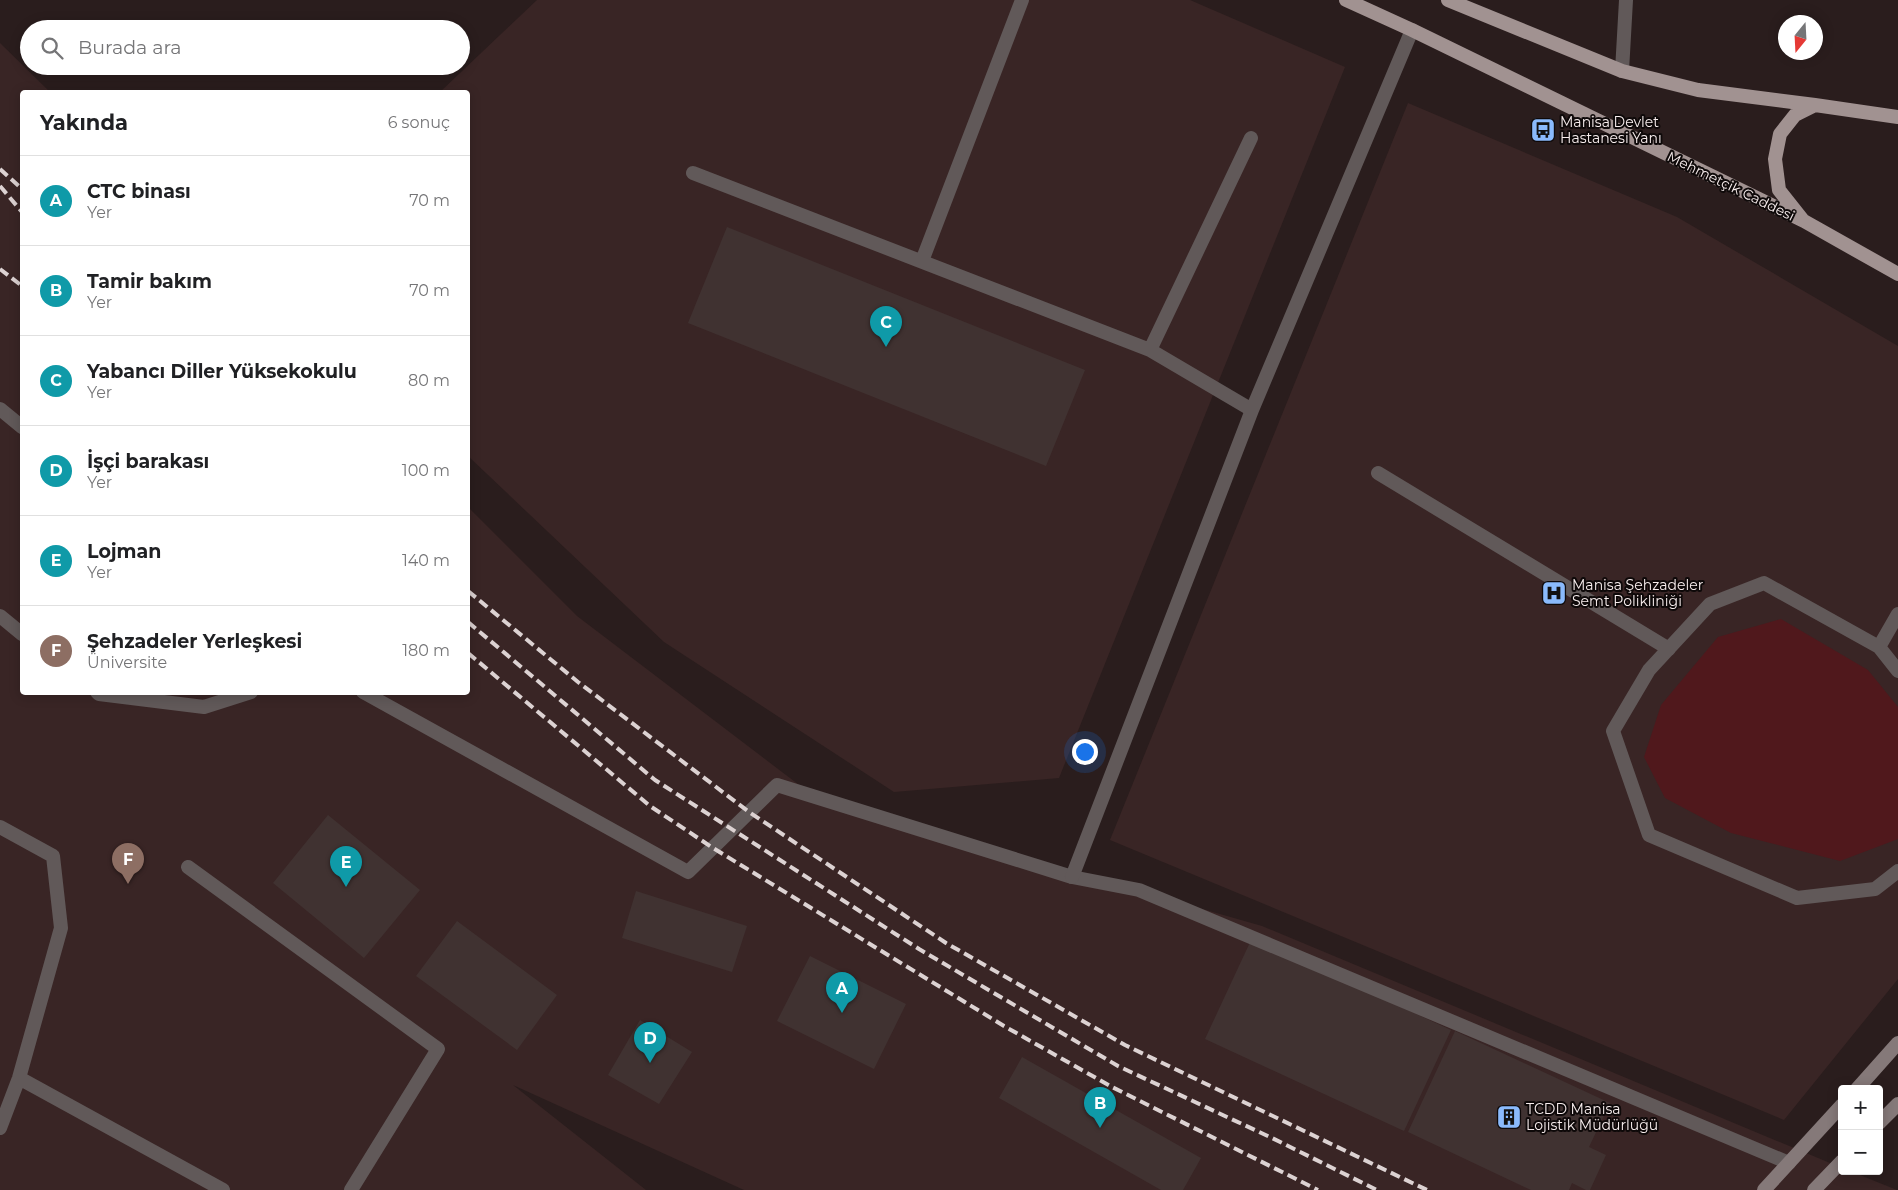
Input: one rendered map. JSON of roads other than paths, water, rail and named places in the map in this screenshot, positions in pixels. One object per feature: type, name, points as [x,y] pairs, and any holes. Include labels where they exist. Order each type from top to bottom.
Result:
[{"type":"main road","name":"Mehmetçik Caddesi","points":[[1346,0],[1412,30],[1804,221],[1898,274]]},
{"type":"main road","points":[[1448,0],[1622,71],[1698,90],[1815,104],[1898,117]]},
{"type":"main road","points":[[1804,221],[1780,190],[1775,160],[1780,134],[1795,116],[1815,104]]},
{"type":"main road","points":[[1861,1085],[1898,1043]]},
{"type":"main road","points":[[1883,1119],[1898,1104]]},
{"type":"main road","points":[[1764,1190],[1838,1109]]},
{"type":"main road","points":[[1814,1190],[1838,1165]]},
{"type":"street","points":[[922,261],[1022,0]]},
{"type":"street","points":[[1622,71],[1626,0]]},
{"type":"street","points":[[1072,877],[1252,410],[1412,30]]},
{"type":"street","points":[[1150,350],[1251,138]]},
{"type":"street","points":[[693,173],[1150,350],[1252,410]]},
{"type":"street","points":[[0,409],[20,425]]},
{"type":"street","points":[[1378,473],[1668,649]]},
{"type":"street","points":[[1898,671],[1879,647],[1764,584],[1710,604],[1649,670],[1614,731],[1649,835],[1797,898],[1875,889],[1898,871]]},
{"type":"street","points":[[1879,647],[1898,614]]},
{"type":"street","points":[[0,616],[20,632]]},
{"type":"street","points":[[109,695],[204,706],[241,695]]},
{"type":"street","points":[[368,695],[688,872],[778,786],[1072,877],[1138,890],[1789,1163]]},
{"type":"street","points":[[0,827],[53,856],[61,928],[18,1078],[0,1128]]},
{"type":"street","points":[[188,867],[438,1049],[351,1190]]},
{"type":"street","points":[[18,1078],[223,1190]]},
{"type":"railway","points":[[0,169],[20,187]]},
{"type":"railway","points":[[0,186],[20,210]]},
{"type":"railway","points":[[0,269],[20,284]]},
{"type":"railway","points":[[470,593],[578,682],[749,812],[946,943],[1125,1045],[1427,1190]]},
{"type":"railway","points":[[470,624],[655,780],[919,949],[1118,1066],[1272,1138],[1377,1190]]},
{"type":"railway","points":[[470,655],[650,806],[713,848],[1004,1026],[1112,1087],[1318,1190]]},
{"type":"place","name":"Manisa Devlet Hastanesi Yanı","points":[[1543,130]]},
{"type":"place","name":"Yabancı Diller Yüksekokulu","points":[[886,347]]},
{"type":"place","name":"Manisa Şehzadeler Semt Polikliniği","points":[[1554,593]]},
{"type":"place","name":"Şehzadeler Yerleşkesi","points":[[128,884]]},
{"type":"place","name":"Lojman","points":[[346,887]]},
{"type":"place","name":"CTC binası","points":[[842,1013]]},
{"type":"place","name":"İşçi barakası","points":[[650,1063]]},
{"type":"place","name":"TCDD Manisa Lojistik Müdürlüğü","points":[[1509,1117]]},
{"type":"place","name":"Tamir bakım","points":[[1100,1128]]}]
